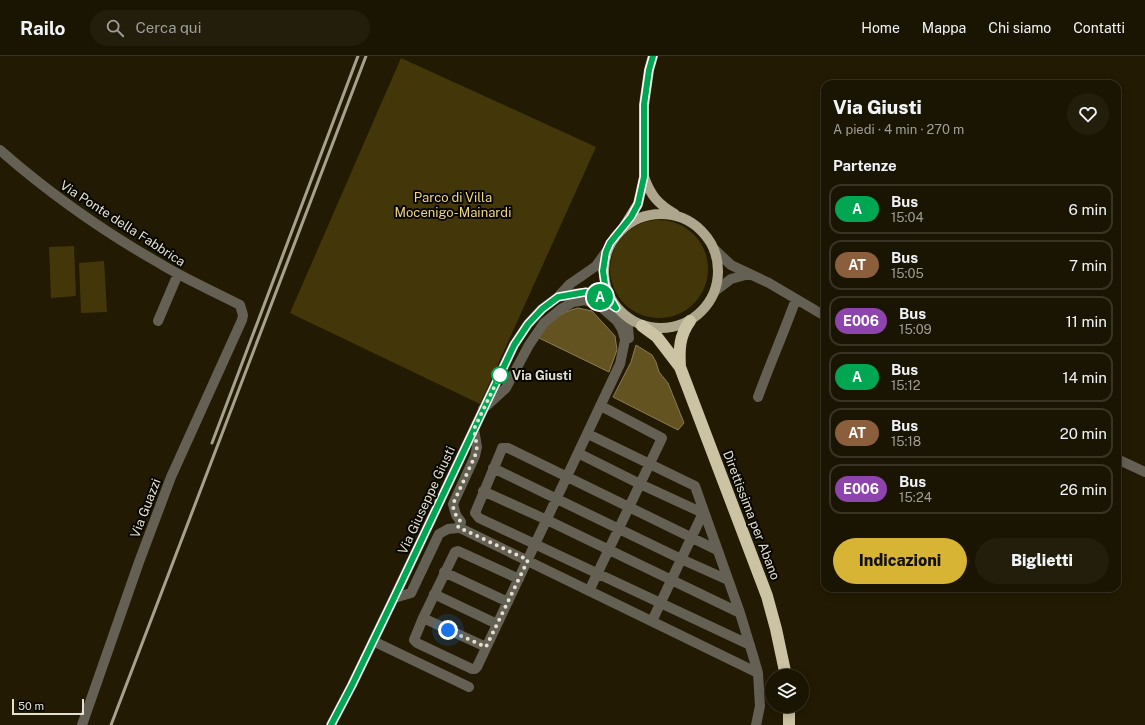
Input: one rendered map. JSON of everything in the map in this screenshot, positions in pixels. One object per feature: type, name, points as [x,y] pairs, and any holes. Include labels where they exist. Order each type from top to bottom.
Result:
[{"type":"highway","name":"Direttissima per Abano","points":[[680,367],[679,349],[681,336],[690,321]]},
{"type":"highway","name":"Direttissima per Abano","points":[[642,326],[657,337],[680,367],[767,596],[785,669]]},
{"type":"highway","points":[[789,713],[789,725]]},
{"type":"main road","points":[[644,177],[654,199],[665,209],[694,224],[706,235],[714,249],[718,263],[718,277],[715,291],[705,309],[690,321],[674,328],[658,329],[642,326],[627,318],[616,308],[606,291],[603,271],[606,252],[613,239],[623,228],[638,204],[644,177],[644,105],[649,70],[653,56]]},
{"type":"main road","points":[[623,228],[640,218],[659,214],[679,216]]},
{"type":"street","name":"Via Ponte della Fabbrica","points":[[0,150],[28,175],[71,207],[159,264],[240,305]]},
{"type":"street","points":[[714,249],[731,265],[768,282],[821,314]]},
{"type":"street","name":"Via Giuseppe Giusti","points":[[330,725],[374,641],[514,345],[528,324],[542,309],[558,297],[570,284],[596,266],[606,252]]},
{"type":"street","points":[[158,321],[178,274]]},
{"type":"street","points":[[715,291],[731,279],[749,274]]},
{"type":"street","name":"Via Giuseppe Giusti","points":[[558,297],[586,292],[601,298],[616,308]]},
{"type":"street","points":[[758,397],[771,359],[789,321],[796,299]]},
{"type":"street","points":[[483,409],[506,388],[529,345],[544,323],[561,309],[573,302],[585,300],[600,306],[617,321],[622,329],[625,340],[620,364]]},
{"type":"street","name":"Via Guazzi","points":[[82,725],[139,562],[166,491],[242,320],[243,315],[240,305]]},
{"type":"street","points":[[519,579],[458,551],[454,552],[414,638],[415,641],[472,669],[478,668],[486,647],[519,579],[535,544],[557,499],[578,453],[588,434],[620,364],[626,354],[629,342],[627,318]]},
{"type":"street","points":[[589,591],[662,438],[601,406]]},
{"type":"street","points":[[394,598],[411,593],[439,534],[458,528],[461,522],[456,515],[453,504],[475,456],[477,447],[474,429]]},
{"type":"street","points":[[588,434],[694,486],[740,613],[758,673],[760,706],[756,725]]},
{"type":"street","points":[[717,550],[508,448],[502,448],[476,510],[476,516],[750,645]]},
{"type":"street","points":[[578,453],[640,484],[704,513]]},
{"type":"street","points":[[1121,461],[1145,472]]},
{"type":"street","points":[[493,468],[618,529],[728,580]]},
{"type":"street","points":[[483,491],[547,520],[740,613]]},
{"type":"street","points":[[652,621],[691,537],[704,513]]},
{"type":"street","points":[[458,527],[758,673]]},
{"type":"street","points":[[444,572],[508,602]]},
{"type":"street","points":[[434,594],[497,624]]},
{"type":"street","points":[[423,618],[486,647]]},
{"type":"street","points":[[374,641],[469,687]]},
{"type":"green space","name":"Parco di Villa Mocenigo-Mainardi","points":[[401,58],[596,147],[480,404],[290,313]]},
{"type":"green space","points":[[659,220],[678,223],[694,234],[705,250],[708,269],[705,288],[694,304],[678,315],[659,318],[640,315],[624,304],[613,288],[610,269],[613,250],[624,234],[640,223]]},
{"type":"green space","points":[[74,246],[76,296],[51,298],[49,247]]},
{"type":"green space","points":[[104,261],[107,312],[81,313],[79,263]]},
{"type":"shaded area","points":[[578,308],[592,311],[615,336],[617,350],[609,372],[537,337],[560,315]]},
{"type":"shaded area","points":[[636,345],[652,355],[659,372],[668,383],[684,423],[678,430],[613,397],[631,362]]},
{"type":"railway","points":[[212,443],[358,56]]},
{"type":"railway","points":[[111,725],[366,56]]},
{"type":"bus line","name":"A","points":[[331,725],[394,598],[514,345],[528,324],[542,309],[558,297],[568,294],[586,292],[601,298],[616,308],[606,291],[603,271],[606,252],[610,243],[631,217],[638,204],[644,177],[644,105],[649,70],[653,56]]},
{"type":"place","name":"Via Giusti","points":[[500,375]]},
{"type":"route","points":[[448,630],[486,647],[528,560],[458,527],[461,522],[453,507],[475,456],[477,447],[474,429],[500,375]]}]
